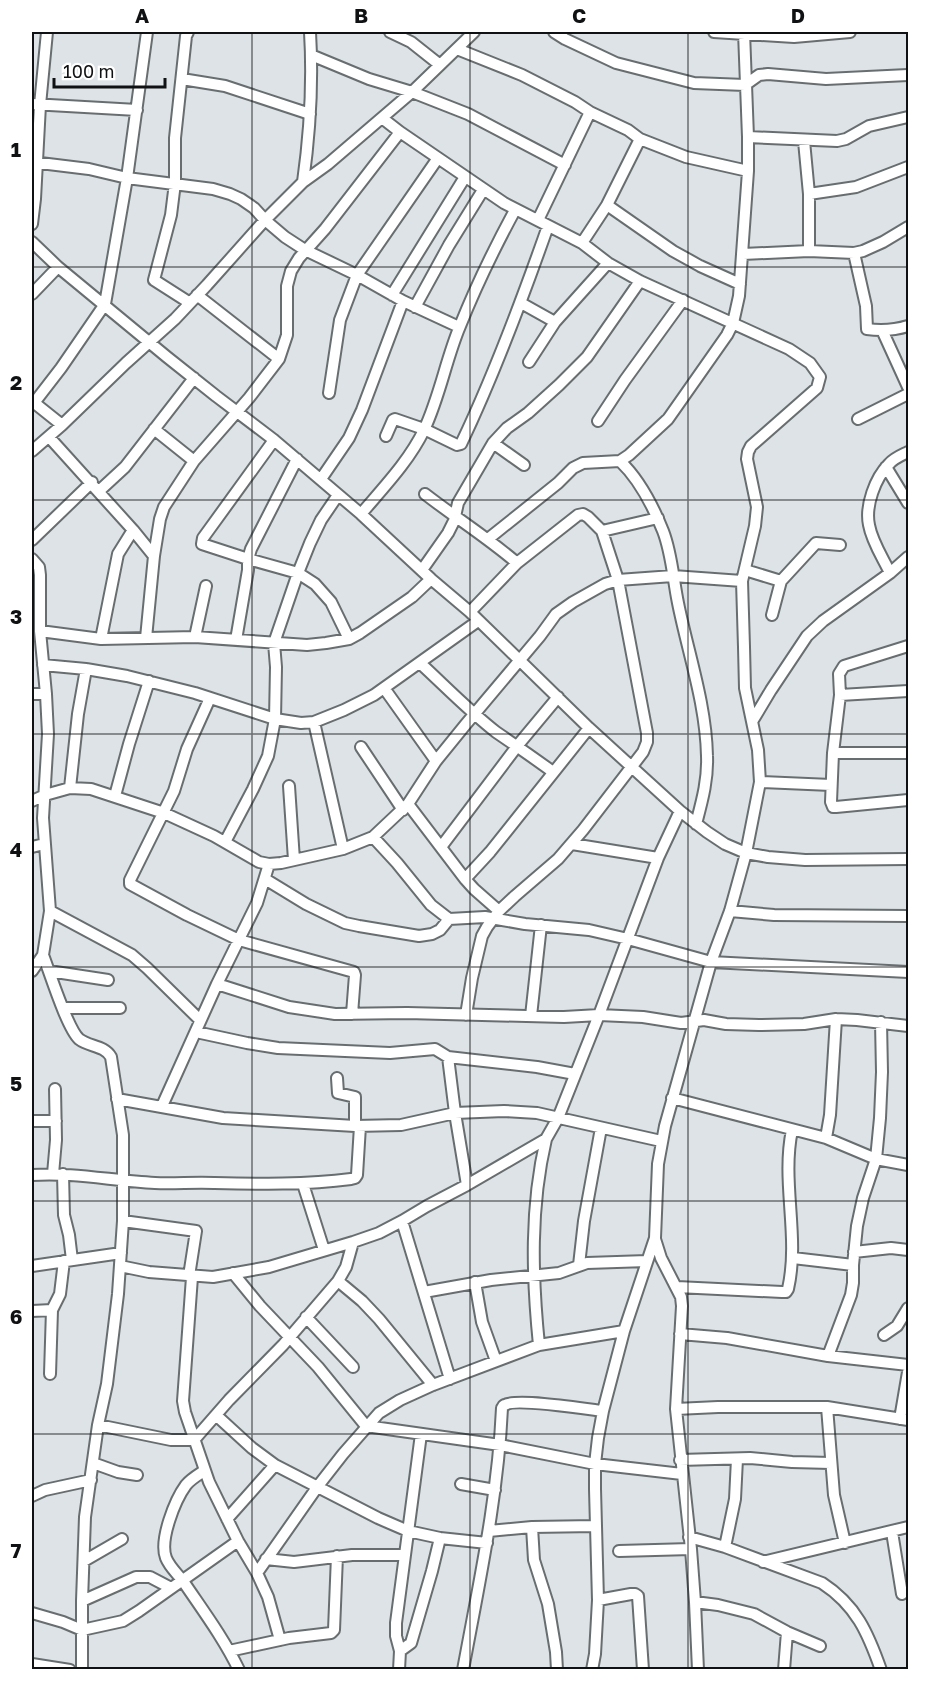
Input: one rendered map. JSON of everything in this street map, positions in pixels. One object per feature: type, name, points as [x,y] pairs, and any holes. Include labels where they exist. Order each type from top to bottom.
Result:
[{"type":"street","points":[[32,224],[36,104],[47,32]]},
{"type":"street","points":[[62,425],[33,402],[61,368],[105,304],[127,178],[147,32]]},
{"type":"street","points":[[188,32],[175,138],[175,183],[171,215],[154,280],[194,299],[279,359]]},
{"type":"street","points":[[303,182],[310,114],[310,32]]},
{"type":"street","points":[[390,32],[411,42],[440,65]]},
{"type":"street","points":[[32,451],[194,299],[265,220],[303,182],[328,164],[412,92],[474,32]]},
{"type":"street","points":[[554,32],[616,63],[694,83],[745,85],[759,75],[768,74],[826,79],[909,75]]},
{"type":"street","points":[[714,32],[744,32],[794,37],[850,32]]},
{"type":"street","points":[[488,539],[558,483],[573,468],[595,461],[620,461],[629,455],[668,419],[721,345],[733,323],[743,254],[747,171],[744,32]]},
{"type":"street","points":[[457,49],[522,75],[628,130],[640,139],[686,157],[747,171]]},
{"type":"street","points":[[311,55],[369,79],[412,92],[468,114],[565,165]]},
{"type":"street","points":[[182,79],[225,86],[310,114]]},
{"type":"street","points":[[36,104],[137,110]]},
{"type":"street","points":[[538,220],[590,112]]},
{"type":"street","points":[[748,137],[837,141],[846,139],[869,126],[909,117]]},
{"type":"street","points":[[382,118],[515,210],[582,243],[608,263],[640,281],[789,349],[810,363],[820,377],[817,388],[751,446],[748,452],[749,474],[757,507],[744,576],[745,688],[753,720],[760,764],[760,782],[746,853],[730,910],[711,962],[661,1141],[655,1238],[624,1331],[603,1411],[595,1464],[598,1600],[595,1654],[591,1670]]},
{"type":"street","points":[[146,638],[154,556],[164,507],[194,461],[249,398],[279,359],[287,335],[287,286],[291,271],[305,250],[325,229],[400,132]]},
{"type":"street","points":[[582,243],[607,205],[640,139]]},
{"type":"street","points":[[804,141],[809,251]]},
{"type":"street","points":[[328,393],[340,320],[357,275],[438,158]]},
{"type":"street","points":[[34,162],[89,169],[127,178],[213,189],[230,194],[248,204],[285,237],[305,250],[357,275],[403,302],[459,327]]},
{"type":"street","points":[[808,194],[856,188],[909,167]]},
{"type":"street","points":[[392,295],[465,177]]},
{"type":"street","points":[[415,307],[483,190]]},
{"type":"street","points":[[607,205],[673,251],[740,284]]},
{"type":"street","points":[[361,514],[401,466],[424,429],[459,327],[495,247],[515,210]]},
{"type":"street","points":[[386,436],[394,419],[424,429],[457,445],[461,444],[485,396],[548,226]]},
{"type":"street","points":[[743,254],[809,251],[854,253],[883,242],[909,227]]},
{"type":"street","points":[[32,242],[58,267],[274,440],[361,514],[470,612],[589,728],[696,824],[725,844],[746,853],[768,857],[805,860],[909,860]]},
{"type":"street","points":[[854,253],[866,306],[866,327],[882,330],[909,326]]},
{"type":"street","points":[[529,362],[555,322],[608,263]]},
{"type":"street","points":[[32,294],[58,267]]},
{"type":"street","points":[[422,570],[448,533],[458,503],[493,443],[507,428],[559,386],[587,357],[640,281]]},
{"type":"street","points":[[598,422],[625,380],[683,300]]},
{"type":"street","points":[[321,479],[349,438],[362,411],[403,302]]},
{"type":"street","points":[[521,303],[555,322]]},
{"type":"street","points":[[882,330],[909,387]]},
{"type":"street","points":[[32,540],[95,487],[125,467],[194,378]]},
{"type":"street","points":[[858,419],[909,394]]},
{"type":"street","points":[[154,429],[194,461]]},
{"type":"street","points":[[49,436],[154,556]]},
{"type":"street","points":[[274,440],[241,483],[201,542],[248,560],[298,573],[315,584],[332,602],[349,639]]},
{"type":"street","points":[[493,443],[524,465]]},
{"type":"street","points":[[890,573],[869,524],[868,513],[877,482],[886,467],[909,452]]},
{"type":"street","points":[[236,640],[248,560],[256,537],[297,459]]},
{"type":"street","points":[[620,461],[637,480],[664,533],[670,556],[705,726],[707,780],[696,824]]},
{"type":"street","points":[[886,467],[909,503]]},
{"type":"street","points":[[425,494],[488,539],[517,563]]},
{"type":"street","points":[[225,842],[268,756],[275,719],[274,643],[298,573],[321,520],[338,495]]},
{"type":"street","points":[[466,1015],[472,978],[486,927],[572,844],[633,766],[647,742],[618,580],[602,531],[588,517],[583,514],[578,515],[517,563],[470,612]]},
{"type":"street","points":[[602,531],[657,519]]},
{"type":"street","points":[[101,639],[118,554],[133,530]]},
{"type":"street","points":[[772,615],[781,581],[816,543],[840,545]]},
{"type":"street","points":[[753,720],[807,636],[823,621],[909,557]]},
{"type":"street","points":[[32,559],[39,567],[40,575],[40,631],[48,734],[43,811],[50,911],[43,955],[32,971]]},
{"type":"street","points":[[32,801],[70,788],[91,789],[164,813],[225,842],[259,862],[269,864],[343,849],[373,837],[406,807],[436,761],[562,609],[605,584],[618,580],[673,576],[744,576],[781,581]]},
{"type":"street","points":[[40,631],[101,639],[195,638],[308,645],[349,639],[399,607],[431,579]]},
{"type":"street","points":[[195,638],[206,586]]},
{"type":"street","points":[[43,665],[86,669],[149,681],[275,719],[301,723],[314,722],[374,695],[478,621]]},
{"type":"street","points":[[909,646],[844,666],[840,670],[831,802],[833,807],[909,800]]},
{"type":"street","points":[[420,663],[496,732],[518,745],[553,772]]},
{"type":"street","points":[[70,788],[75,737],[86,669]]},
{"type":"street","points":[[116,796],[129,744],[149,681]]},
{"type":"street","points":[[384,687],[436,761]]},
{"type":"street","points":[[840,695],[909,690]]},
{"type":"street","points":[[32,694],[46,694]]},
{"type":"street","points":[[441,847],[518,745],[558,697]]},
{"type":"street","points":[[210,698],[187,749],[174,791],[139,860],[130,884],[239,940],[354,972],[352,1014]]},
{"type":"street","points":[[314,722],[343,849]]},
{"type":"street","points":[[465,879],[490,852],[589,728]]},
{"type":"street","points":[[361,747],[406,807],[496,915]]},
{"type":"street","points":[[833,753],[909,753]]},
{"type":"street","points":[[760,782],[831,785]]},
{"type":"street","points":[[289,786],[294,860]]},
{"type":"street","points":[[539,1345],[533,1235],[541,1161],[546,1139],[558,1118],[658,858],[680,811]]},
{"type":"street","points":[[373,837],[431,905],[449,919],[496,915],[542,925],[589,930],[711,962],[909,972]]},
{"type":"street","points":[[32,847],[44,844]]},
{"type":"street","points":[[572,844],[658,858]]},
{"type":"street","points":[[162,1106],[200,1020],[257,903],[269,864]]},
{"type":"street","points":[[265,879],[306,904],[345,923],[419,936],[440,930],[449,919]]},
{"type":"street","points":[[730,910],[774,915],[909,916]]},
{"type":"street","points":[[50,911],[132,955],[200,1020]]},
{"type":"street","points":[[531,1016],[542,925]]},
{"type":"street","points":[[43,955],[63,1008],[79,1039],[105,1050],[111,1057],[123,1135],[123,1221],[118,1294],[107,1384],[98,1425],[85,1517],[82,1670]]},
{"type":"street","points":[[49,971],[108,980]]},
{"type":"street","points":[[217,984],[289,1007],[313,1012],[564,1017],[599,1015],[643,1017],[681,1023],[704,1020],[726,1024],[759,1025],[836,1019],[909,1026]]},
{"type":"street","points":[[63,1008],[120,1008]]},
{"type":"street","points":[[826,1138],[831,1105],[836,1019]]},
{"type":"street","points":[[828,1356],[851,1295],[854,1252],[862,1198],[876,1159],[882,1072],[880,1022]]},
{"type":"street","points":[[196,1032],[278,1048],[390,1053],[435,1049],[448,1058],[537,1067],[575,1074]]},
{"type":"street","points":[[448,1058],[468,1185]]},
{"type":"street","points":[[32,1175],[58,1174],[156,1183],[212,1182],[273,1185],[322,1183],[355,1178],[357,1175],[357,1126],[355,1097],[338,1093],[337,1078]]},
{"type":"street","points":[[50,1374],[52,1310],[60,1294],[68,1260],[69,1235],[58,1174],[55,1089]]},
{"type":"street","points":[[672,1098],[826,1138],[876,1159],[909,1165]]},
{"type":"street","points":[[117,1100],[223,1118],[357,1126],[401,1125],[455,1113],[523,1112],[661,1141]]},
{"type":"street","points":[[32,1121],[56,1121]]},
{"type":"street","points":[[579,1265],[584,1221],[601,1128]]},
{"type":"street","points":[[676,1287],[786,1292],[790,1283],[793,1258],[788,1150],[792,1130]]},
{"type":"street","points":[[120,1266],[149,1272],[213,1277],[269,1267],[353,1242],[379,1233],[402,1221],[546,1139]]},
{"type":"street","points":[[303,1184],[324,1250]]},
{"type":"street","points":[[123,1221],[196,1230],[183,1401],[204,1471],[271,1604],[280,1640]]},
{"type":"street","points":[[402,1221],[450,1379]]},
{"type":"street","points":[[655,1238],[661,1258],[681,1297],[682,1306],[676,1409],[691,1549],[698,1670]]},
{"type":"street","points":[[98,1425],[171,1440],[194,1440],[338,1281],[346,1267],[353,1242]]},
{"type":"street","points":[[854,1252],[891,1248],[909,1250]]},
{"type":"street","points":[[32,1266],[120,1253]]},
{"type":"street","points":[[793,1258],[853,1265]]},
{"type":"street","points":[[424,1293],[475,1282],[559,1273],[587,1263],[647,1261]]},
{"type":"street","points":[[233,1274],[290,1336],[366,1426],[500,1445],[595,1464],[682,1474]]},
{"type":"street","points":[[338,1281],[380,1319],[433,1385]]},
{"type":"street","points":[[475,1282],[482,1322],[496,1361]]},
{"type":"street","points":[[884,1335],[897,1326],[909,1308]]},
{"type":"street","points":[[32,1311],[52,1310]]},
{"type":"street","points":[[306,1317],[353,1367]]},
{"type":"street","points":[[257,1573],[318,1486],[379,1413],[400,1400],[433,1385],[539,1345],[624,1331]]},
{"type":"street","points":[[680,1334],[727,1338],[828,1356],[909,1365]]},
{"type":"street","points":[[676,1409],[827,1407],[904,1420],[909,1372]]},
{"type":"street","points":[[463,1670],[489,1531],[500,1445],[502,1408],[508,1403],[556,1405],[603,1411]]},
{"type":"street","points":[[827,1407],[834,1495],[845,1543]]},
{"type":"street","points":[[217,1416],[252,1448],[276,1465],[378,1518],[408,1532],[487,1543]]},
{"type":"street","points":[[399,1670],[400,1651],[396,1636],[396,1623],[421,1434]]},
{"type":"street","points":[[725,1547],[735,1499],[737,1459]]},
{"type":"street","points":[[680,1460],[762,1459],[831,1462]]},
{"type":"street","points":[[93,1463],[118,1472],[137,1475]]},
{"type":"street","points":[[227,1519],[276,1465]]},
{"type":"street","points":[[204,1471],[188,1482],[182,1490],[171,1517],[164,1544],[168,1561],[183,1580],[239,1670]]},
{"type":"street","points":[[32,1496],[45,1490],[91,1480]]},
{"type":"street","points":[[461,1484],[495,1490]]},
{"type":"street","points":[[68,1485],[88,1497]]},
{"type":"street","points":[[489,1531],[532,1527],[595,1526]]},
{"type":"street","points":[[532,1527],[534,1560],[548,1604],[557,1670]]},
{"type":"street","points":[[763,1562],[909,1527]]},
{"type":"street","points":[[892,1532],[902,1594]]},
{"type":"street","points":[[689,1537],[725,1547],[822,1583],[844,1600],[856,1613],[870,1639],[881,1670]]},
{"type":"street","points":[[400,1651],[411,1643],[440,1538]]},
{"type":"street","points":[[84,1561],[122,1539]]},
{"type":"street","points":[[32,1613],[82,1630],[123,1621],[238,1541]]},
{"type":"street","points":[[619,1551],[691,1549]]},
{"type":"street","points":[[266,1559],[294,1562],[352,1555],[405,1555]]},
{"type":"street","points":[[229,1651],[280,1640],[332,1634],[337,1556]]},
{"type":"street","points":[[82,1601],[136,1577],[150,1577],[171,1588]]},
{"type":"street","points":[[598,1600],[635,1593],[638,1596],[643,1670]]},
{"type":"street","points":[[695,1602],[754,1614],[820,1646]]},
{"type":"street","points":[[784,1670],[787,1632]]},
{"type":"street","points":[[32,1664],[70,1670]]}]
